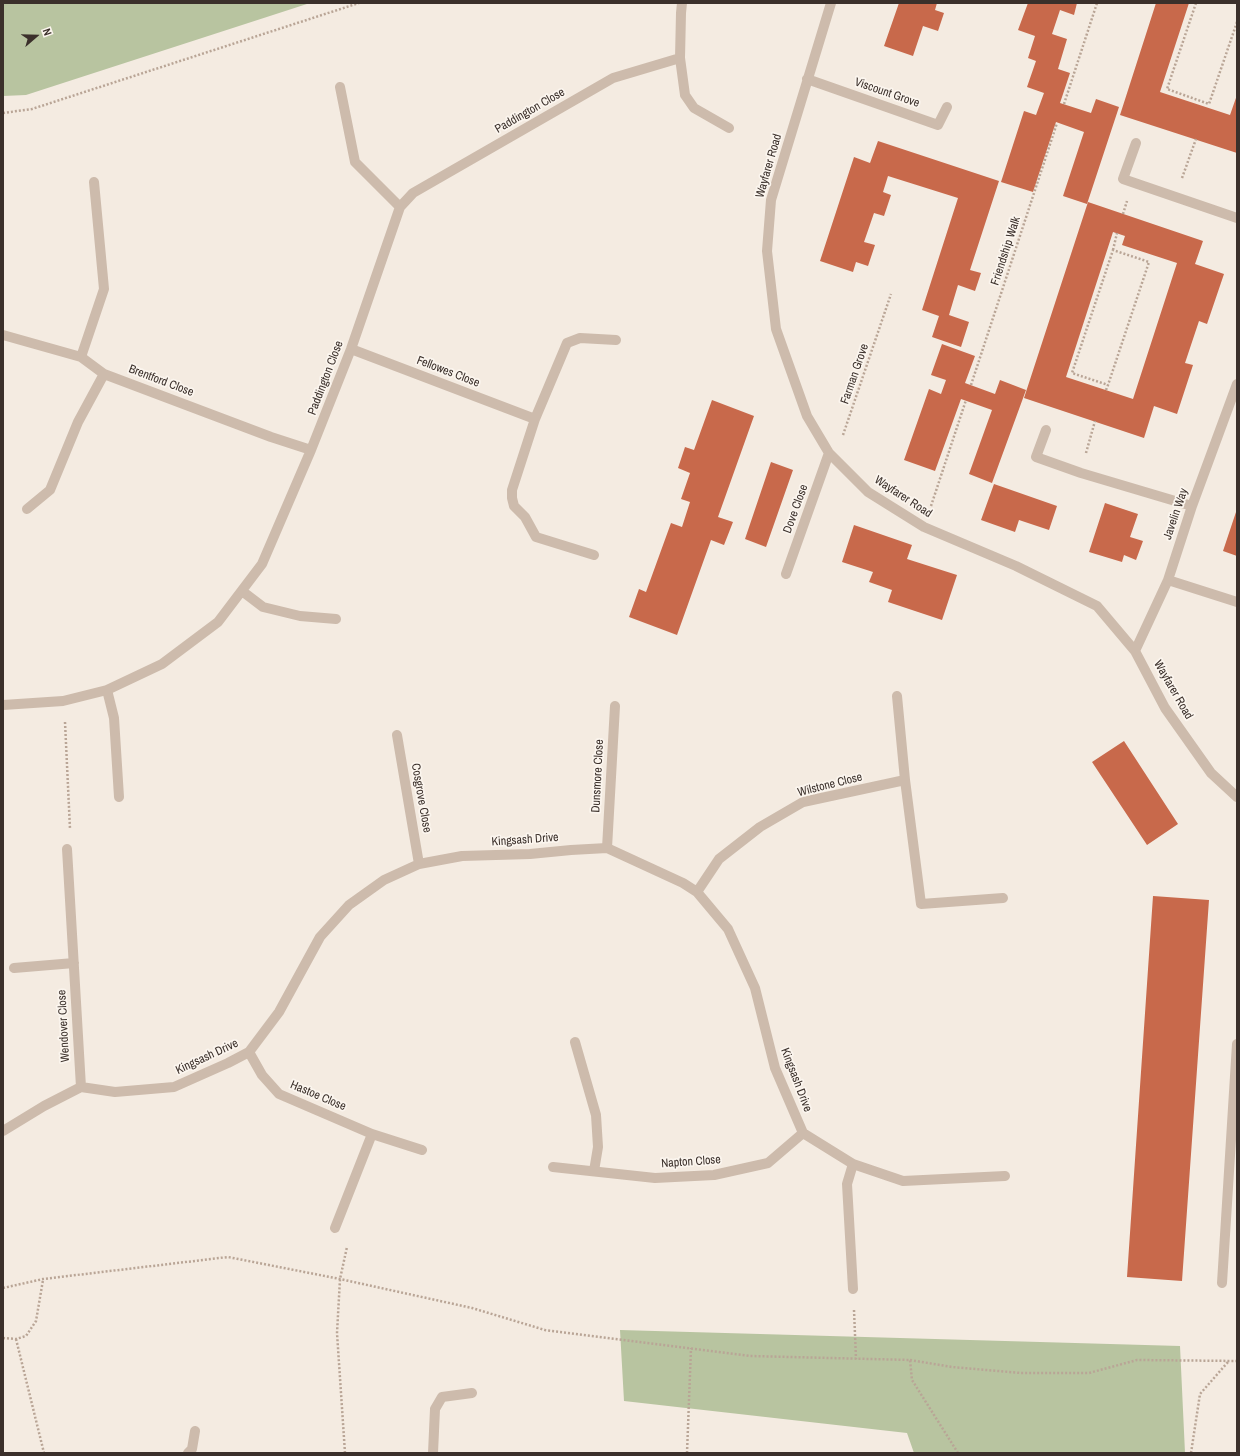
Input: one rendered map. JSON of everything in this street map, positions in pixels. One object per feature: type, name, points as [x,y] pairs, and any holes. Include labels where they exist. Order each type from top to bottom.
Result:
[{"type":"street","points":[[682,3],[680,13],[680,58],[685,95],[694,108],[729,128]]},
{"type":"street","name":"Wayfarer Road","points":[[831,3],[771,200],[767,251],[776,329],[808,416],[832,456],[868,492],[924,527],[1016,566],[1097,606],[1136,651],[1165,708],[1211,772],[1237,797]]},
{"type":"street","name":"Paddington Close","points":[[3,705],[63,701],[107,690],[162,664],[218,622],[262,564],[311,450],[351,349],[400,207],[413,193],[613,78],[680,58]]},
{"type":"street","name":"Viscount Grove","points":[[807,79],[938,125],[947,107]]},
{"type":"street","points":[[340,87],[355,162],[400,207]]},
{"type":"street","points":[[1136,143],[1124,179],[1237,218]]},
{"type":"street","points":[[81,357],[104,289],[94,182]]},
{"type":"street","name":"Brentford Close","points":[[3,335],[81,357],[104,374],[271,437],[311,450]]},
{"type":"street","points":[[594,555],[536,536],[524,517],[514,506],[512,490],[536,419],[567,343],[580,338],[616,340]]},
{"type":"street","name":"Fellowes Close","points":[[351,349],[536,419]]},
{"type":"street","points":[[27,509],[50,490],[78,422],[104,374]]},
{"type":"street","name":"Javelin Way","points":[[1136,651],[1168,580],[1192,506],[1237,384]]},
{"type":"street","points":[[1046,430],[1036,457],[1081,473],[1192,506]]},
{"type":"street","name":"Dove Close","points":[[786,574],[832,456]]},
{"type":"street","points":[[1168,580],[1237,602]]},
{"type":"street","points":[[242,591],[263,607],[300,616],[336,619]]},
{"type":"street","points":[[107,690],[114,718],[119,797]]},
{"type":"street","points":[[897,696],[905,780],[921,904],[1003,898]]},
{"type":"street","name":"Dunsmore Close","points":[[607,848],[615,706]]},
{"type":"street","name":"Cosgrove Close","points":[[397,735],[419,864]]},
{"type":"street","name":"Wilstone Close","points":[[697,892],[719,859],[760,827],[803,802],[905,780]]},
{"type":"street","name":"Kingsash Drive","points":[[81,1087],[115,1092],[174,1087],[249,1052],[279,1012],[320,937],[349,906],[384,880],[419,864],[462,856],[530,854],[607,848],[683,883],[697,892],[728,929],[755,988],[775,1068],[803,1133]]},
{"type":"street","name":"Wendover Close","points":[[67,849],[81,1087]]},
{"type":"street","points":[[14,968],[74,963]]},
{"type":"street","points":[[575,1042],[596,1115],[598,1147],[594,1171]]},
{"type":"street","points":[[1222,1283],[1237,1044]]},
{"type":"street","name":"Hastoe Close","points":[[249,1052],[262,1075],[280,1094],[372,1134],[422,1150]]},
{"type":"street","points":[[3,1131],[44,1106],[81,1087]]},
{"type":"street","points":[[803,1133],[853,1164],[903,1181],[1005,1176]]},
{"type":"street","name":"Napton Close","points":[[553,1167],[655,1178],[714,1176],[768,1163],[803,1133]]},
{"type":"street","points":[[336,1228],[372,1134]]},
{"type":"street","points":[[853,1164],[848,1184],[853,1289]]},
{"type":"street","points":[[433,1453],[435,1409],[442,1397],[472,1393]]},
{"type":"street","points":[[188,1453],[192,1449],[195,1431]]},
{"type":"path","points":[[3,113],[32,109],[359,3]]},
{"type":"path","points":[[1064,104],[1097,3]]},
{"type":"path","points":[[1196,3],[1167,89],[1209,104]]},
{"type":"path","points":[[1208,107],[1237,22]]},
{"type":"path","name":"Friendship Walk","points":[[971,386],[1058,123]]},
{"type":"path","points":[[1176,197],[1196,139]]},
{"type":"path","points":[[1108,385],[1072,373],[1113,250],[1117,233]]},
{"type":"path","points":[[1106,390],[1149,262],[1113,250]]},
{"type":"path","name":"Farman Grove","points":[[832,456],[892,294]]},
{"type":"path","points":[[924,527],[966,400]]},
{"type":"path","points":[[1081,473],[1095,421]]},
{"type":"path","points":[[63,701],[65,710],[70,837],[67,849]]},
{"type":"path","points":[[336,1228],[347,1246],[340,1279],[337,1333],[345,1453]]},
{"type":"path","points":[[3,1288],[43,1280],[228,1258],[340,1279],[472,1308],[545,1330],[750,1356],[910,1360],[952,1367],[1021,1373],[1089,1373],[1137,1360],[1237,1361]]},
{"type":"path","points":[[3,1338],[16,1339],[26,1336],[36,1321],[43,1280]]},
{"type":"path","points":[[853,1289],[856,1359]]},
{"type":"path","points":[[16,1339],[44,1453]]},
{"type":"path","points":[[687,1453],[691,1348]]},
{"type":"path","points":[[910,1360],[912,1380],[958,1453]]},
{"type":"path","points":[[1191,1453],[1200,1394],[1228,1361]]},
{"type":"green space","points":[[3,3],[310,3],[26,95],[3,96]]},
{"type":"green space","points":[[620,1330],[1180,1346],[1185,1453],[914,1453],[907,1433],[624,1401]]},
{"type":"building","points":[[899,3],[937,3],[935,10],[944,13],[938,31],[923,26],[913,56],[884,46]]},
{"type":"building","points":[[1028,3],[1077,3],[1074,15],[1060,10],[1052,34],[1067,39],[1058,69],[1070,73],[1060,103],[1091,113],[1096,99],[1119,107],[1087,204],[1063,196],[1084,132],[1056,122],[1033,192],[1001,182],[1024,111],[1036,115],[1044,93],[1027,87],[1036,61],[1028,58],[1035,36],[1018,30]]},
{"type":"building","points":[[1156,3],[1189,3],[1160,92],[1230,115],[1237,95],[1237,153],[1120,115]]},
{"type":"building","points":[[878,141],[999,181],[970,270],[981,273],[975,291],[958,285],[949,315],[969,322],[961,347],[932,337],[939,316],[922,310],[958,198],[888,176],[883,192],[891,195],[884,216],[874,213],[864,242],[875,245],[868,266],[856,262],[853,272],[820,261],[854,157],[870,163]]},
{"type":"building","points":[[1088,202],[1203,241],[1195,264],[1224,274],[1207,324],[1199,321],[1185,363],[1193,365],[1177,414],[1154,406],[1144,438],[1024,398]],"holes":[[[1113,232],[1125,236],[1122,245],[1177,263],[1133,399],[1066,377]]]},
{"type":"building","points":[[942,344],[975,356],[965,383],[995,394],[1000,380],[1026,390],[992,483],[969,474],[992,410],[961,399],[935,471],[904,460],[929,389],[941,394],[946,380],[931,375]]},
{"type":"building","points":[[712,400],[754,416],[718,517],[733,522],[724,545],[711,540],[677,635],[629,617],[639,589],[646,592],[671,523],[682,527],[690,502],[681,499],[690,473],[678,468],[685,447],[694,450]]},
{"type":"building","points":[[771,462],[793,470],[766,547],[745,539]]},
{"type":"building","points":[[994,484],[1057,506],[1049,530],[1019,520],[1015,532],[981,520]]},
{"type":"building","points":[[1105,503],[1138,514],[1130,537],[1143,541],[1136,560],[1124,555],[1122,562],[1089,552]]},
{"type":"building","points":[[1237,509],[1237,556],[1223,551]]},
{"type":"building","points":[[854,525],[912,545],[907,559],[957,575],[942,620],[888,602],[892,590],[869,582],[873,572],[842,562]]},
{"type":"building","points":[[1124,741],[1178,824],[1147,845],[1092,762]]},
{"type":"building","points":[[1153,896],[1209,900],[1182,1281],[1127,1277]]}]
